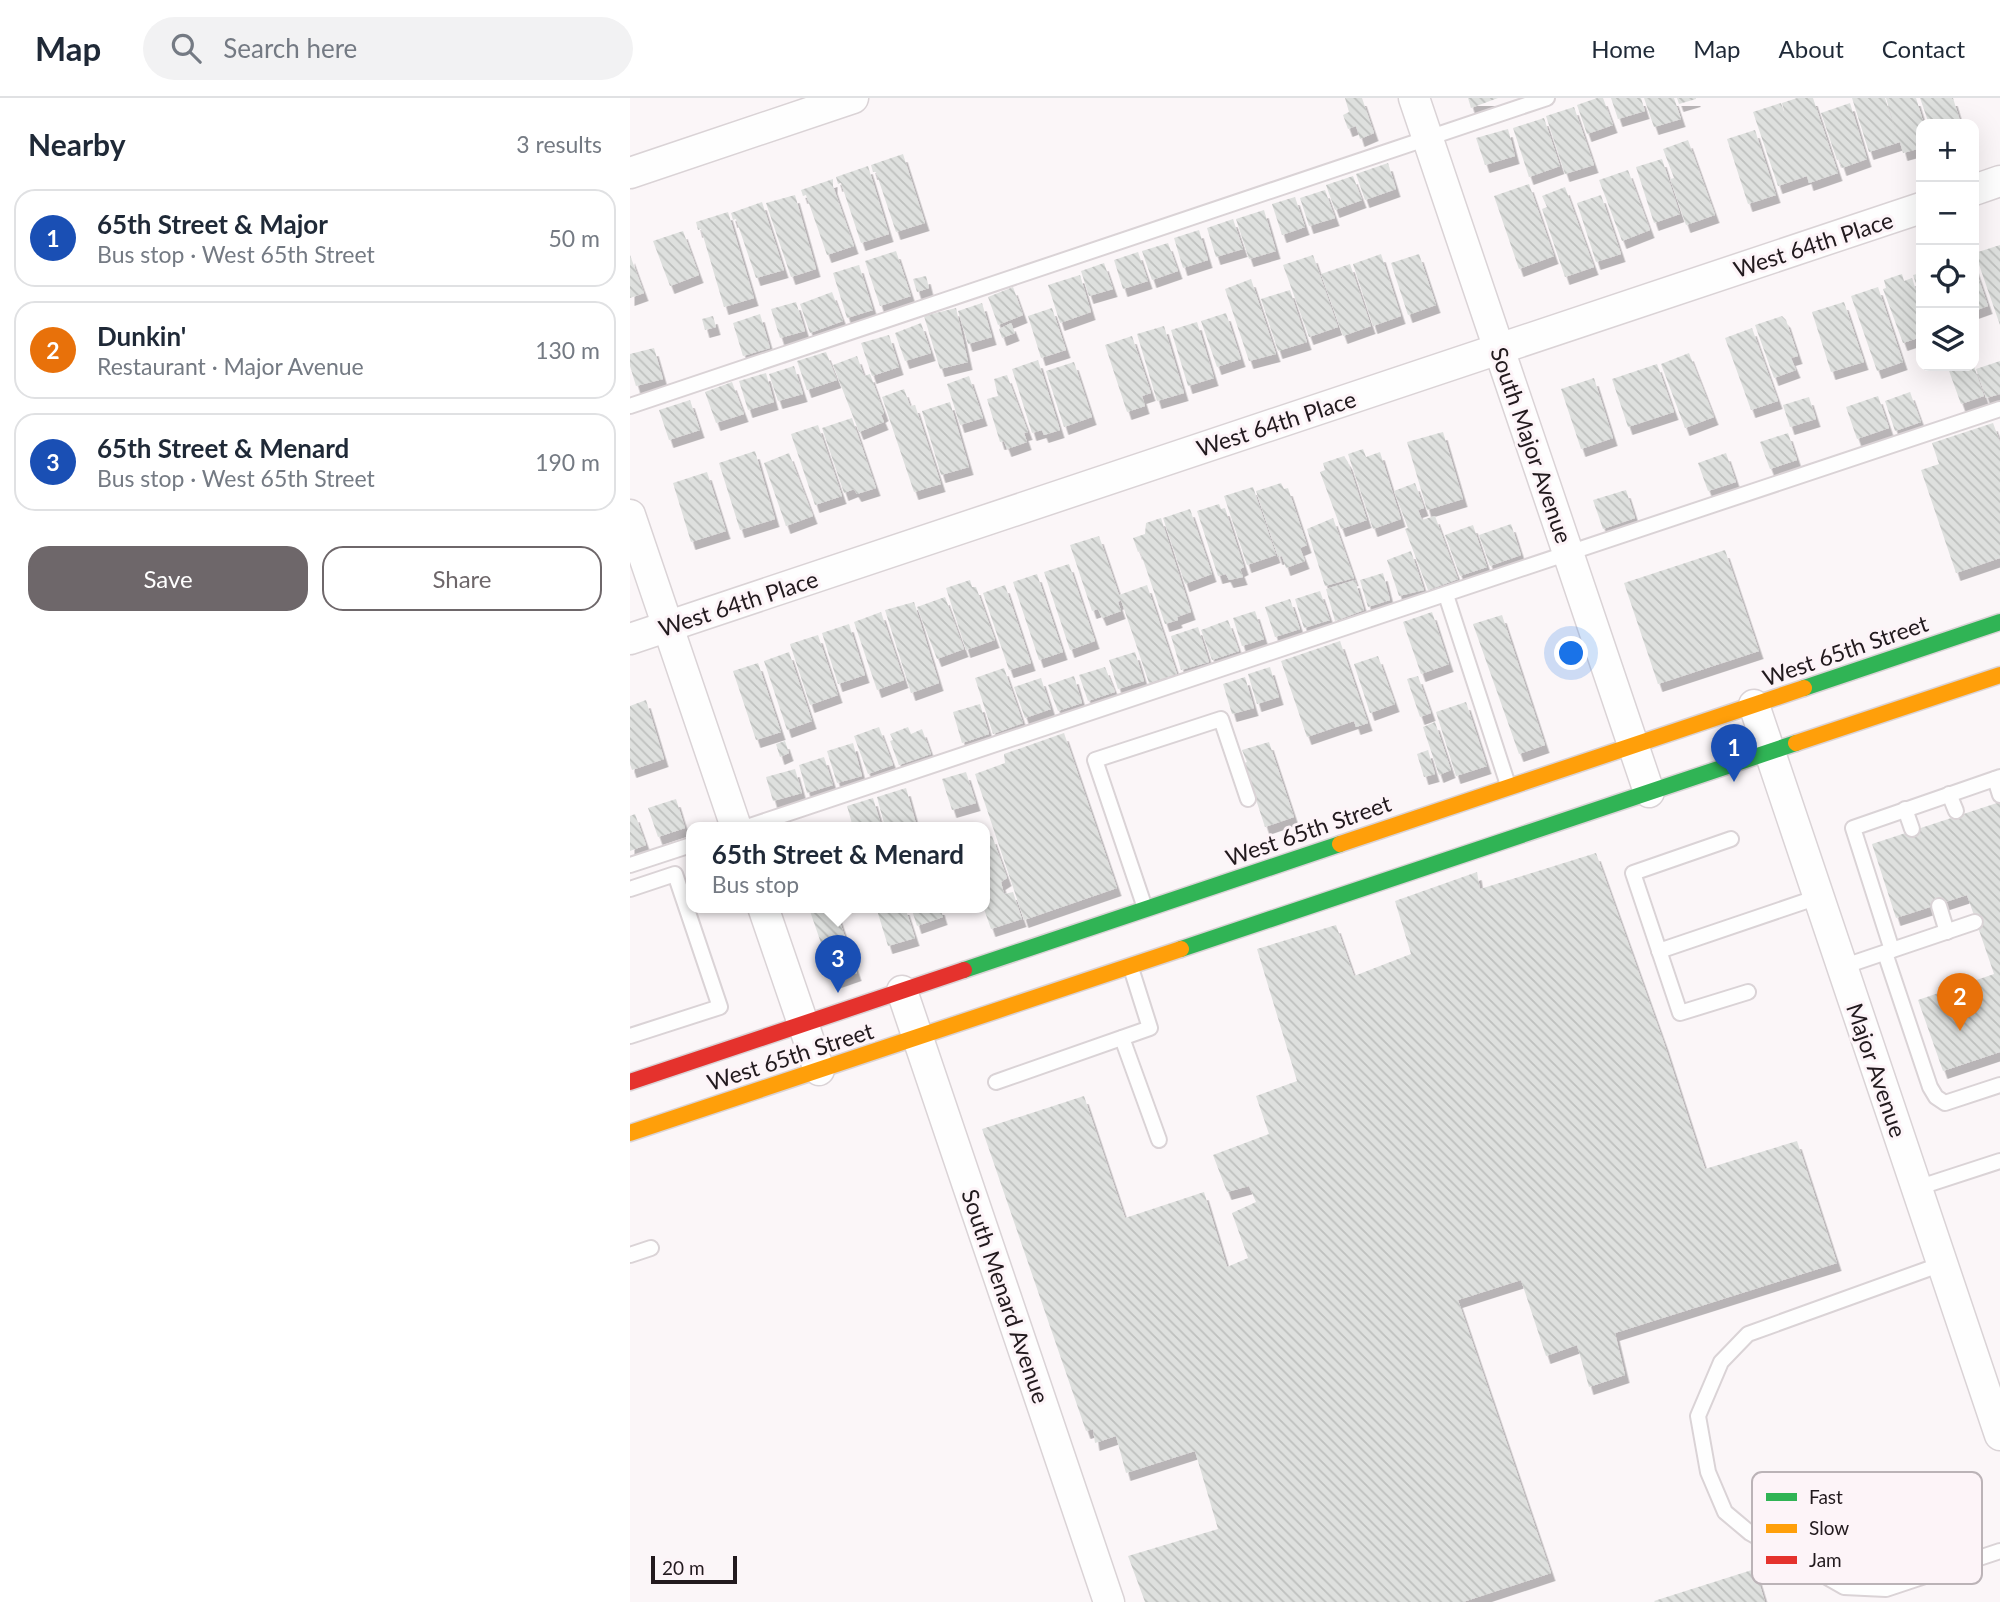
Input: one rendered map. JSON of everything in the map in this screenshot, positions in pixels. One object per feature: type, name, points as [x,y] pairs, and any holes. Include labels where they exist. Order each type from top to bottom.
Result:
[{"type":"street","points":[[630,173],[853,98]]},
{"type":"street","name":"South Major Avenue","points":[[1414,98],[1649,792]]},
{"type":"street","points":[[1979,188],[2000,181]]},
{"type":"street","name":"West 64th Place","points":[[630,639],[1916,210]]},
{"type":"street","points":[[630,515],[734,822]]},
{"type":"street","name":"West 65th Street","points":[[630,1082],[2000,622]]},
{"type":"street","name":"West 65th Street","points":[[630,1133],[2000,675]]},
{"type":"street","name":"Major Avenue","points":[[1754,705],[1942,1264],[1995,1401],[2000,1435]]},
{"type":"street","points":[[766,913],[819,1070]]},
{"type":"street","name":"South Menard Avenue","points":[[902,991],[1110,1602]]},
{"type":"lane","points":[[630,406],[1547,98]]},
{"type":"lane","points":[[762,822],[2000,409]]},
{"type":"lane","points":[[1446,595],[1509,787]]},
{"type":"lane","points":[[1145,909],[1095,760],[1221,719],[1248,799]]},
{"type":"lane","points":[[2000,795],[1997,778],[1853,828],[1930,1087],[1936,1097],[1945,1103],[2000,1085]]},
{"type":"lane","points":[[1950,794],[1956,811]]},
{"type":"lane","points":[[1905,810],[1912,829]]},
{"type":"lane","points":[[1731,839],[1633,873],[1680,1013],[1748,992]]},
{"type":"lane","points":[[630,865],[686,847]]},
{"type":"lane","points":[[630,889],[676,874],[686,904]]},
{"type":"lane","points":[[1659,951],[1818,897]]},
{"type":"lane","points":[[1939,906],[1947,932]]},
{"type":"lane","points":[[630,1037],[720,1007],[689,913]]},
{"type":"lane","points":[[1842,967],[1975,922]]},
{"type":"lane","points":[[996,1082],[1150,1028],[1130,966]]},
{"type":"lane","points":[[1122,1038],[1159,1140]]},
{"type":"lane","points":[[1917,1188],[2000,1161]]},
{"type":"lane","points":[[630,1255],[651,1248]]},
{"type":"lane","points":[[1752,1534],[1725,1512],[1709,1472],[1698,1416],[1721,1362],[1748,1334],[1942,1264]]},
{"type":"lane","points":[[1982,1558],[2000,1551]]},
{"type":"lane","points":[[1839,1584],[1888,1595],[1916,1584]]},
{"type":"building","points":[[1345,98],[1362,98],[1374,133],[1360,139],[1356,126],[1348,129],[1343,115],[1349,112]]},
{"type":"building","points":[[1468,98],[1498,98],[1471,108]]},
{"type":"building","points":[[1603,98],[1613,125],[1587,134],[1577,105]]},
{"type":"building","points":[[1611,98],[1641,98],[1645,111],[1618,119]]},
{"type":"building","points":[[1644,98],[1674,98],[1681,119],[1654,127]]},
{"type":"building","points":[[1677,98],[1696,98],[1696,99],[1679,104]]},
{"type":"building","points":[[1797,98],[1813,98],[1838,173],[1809,183],[1807,176],[1778,186],[1753,112],[1781,103],[1785,114],[1782,103]]},
{"type":"building","points":[[1852,98],[1885,98],[1897,135],[1886,98],[1916,98],[1922,119],[1916,119],[1916,149],[1903,153],[1900,142],[1869,152]]},
{"type":"building","points":[[1920,98],[1953,98],[1959,119],[1927,119]]},
{"type":"building","points":[[1850,103],[1867,159],[1842,168],[1821,113]]},
{"type":"building","points":[[1574,107],[1594,165],[1565,174],[1546,116]]},
{"type":"building","points":[[1544,118],[1560,166],[1529,177],[1513,128]]},
{"type":"building","points":[[1508,129],[1515,156],[1485,165],[1476,138]]},
{"type":"building","points":[[1755,130],[1776,195],[1748,204],[1727,139]]},
{"type":"building","points":[[1688,140],[1715,215],[1686,225],[1670,179],[1674,178],[1663,149]]},
{"type":"building","points":[[903,154],[925,223],[896,232],[876,172],[873,172],[871,165]]},
{"type":"building","points":[[1662,159],[1680,214],[1654,223],[1636,167]]},
{"type":"building","points":[[1388,163],[1396,189],[1365,200],[1356,174]]},
{"type":"building","points":[[868,166],[889,234],[861,243],[841,183],[838,184],[836,177]]},
{"type":"building","points":[[1628,170],[1650,230],[1622,241],[1599,180]]},
{"type":"building","points":[[1353,176],[1362,200],[1335,210],[1326,185]]},
{"type":"building","points":[[833,179],[854,246],[827,255],[806,195],[803,196],[801,190]]},
{"type":"building","points":[[1529,184],[1554,256],[1519,269],[1494,196]]},
{"type":"building","points":[[1565,187],[1594,267],[1565,277],[1542,209],[1547,207],[1542,196]]},
{"type":"building","points":[[1325,190],[1335,218],[1309,226],[1300,198]]},
{"type":"building","points":[[795,195],[816,269],[791,277],[766,203]]},
{"type":"building","points":[[1601,195],[1621,254],[1596,262],[1577,203]]},
{"type":"building","points":[[1295,197],[1305,227],[1282,235],[1272,204]]},
{"type":"building","points":[[762,202],[784,270],[756,278],[736,219],[733,220],[731,213]]},
{"type":"building","points":[[1264,210],[1276,251],[1249,259],[1236,219]]},
{"type":"building","points":[[728,212],[754,298],[724,307],[701,229],[698,230],[696,222]]},
{"type":"building","points":[[1233,219],[1243,249],[1216,257],[1207,228]]},
{"type":"building","points":[[1199,230],[1208,260],[1183,268],[1174,238]]},
{"type":"building","points":[[683,231],[699,275],[670,286],[653,241]]},
{"type":"building","points":[[1168,243],[1178,271],[1152,280],[1142,251]]},
{"type":"building","points":[[2000,245],[2000,325],[1979,265],[1979,252]]},
{"type":"building","points":[[896,251],[911,296],[880,306],[865,261]]},
{"type":"building","points":[[1138,252],[1148,281],[1123,289],[1114,260]]},
{"type":"building","points":[[1381,254],[1401,316],[1373,326],[1353,264]]},
{"type":"building","points":[[1419,254],[1436,305],[1408,315],[1391,263]]},
{"type":"building","points":[[630,255],[644,293],[630,298]]},
{"type":"building","points":[[1313,255],[1338,327],[1309,337],[1283,265]]},
{"type":"building","points":[[1104,263],[1113,289],[1089,296],[1081,271]]},
{"type":"building","points":[[1350,264],[1371,326],[1343,336],[1321,274]]},
{"type":"building","points":[[859,265],[873,310],[847,318],[833,273]]},
{"type":"building","points":[[1902,274],[1904,281],[1912,278],[1916,290],[1916,339],[1903,343],[1883,289],[1886,288],[1884,280]]},
{"type":"building","points":[[1080,275],[1091,312],[1060,323],[1048,285]]},
{"type":"building","points":[[926,276],[929,288],[917,292],[913,279]]},
{"type":"building","points":[[1251,279],[1276,354],[1249,361],[1225,289]]},
{"type":"building","points":[[1979,280],[1988,306],[1979,309]]},
{"type":"building","points":[[1013,287],[1023,315],[998,325],[988,297]]},
{"type":"building","points":[[1878,287],[1903,362],[1877,371],[1851,296]]},
{"type":"building","points":[[1290,290],[1307,342],[1278,351],[1261,299]]},
{"type":"building","points":[[832,292],[843,321],[810,333],[800,304]]},
{"type":"building","points":[[796,302],[805,331],[780,338],[771,309]]},
{"type":"building","points":[[1844,302],[1864,362],[1831,372],[1812,312]]},
{"type":"building","points":[[982,303],[992,337],[968,344],[958,311]]},
{"type":"building","points":[[956,308],[968,362],[940,369],[924,316]]},
{"type":"building","points":[[1052,308],[1066,350],[1041,358],[1028,316]]},
{"type":"building","points":[[1226,313],[1241,359],[1217,367],[1201,321]]},
{"type":"building","points":[[760,314],[770,348],[743,356],[733,323]]},
{"type":"building","points":[[713,316],[716,327],[705,330],[702,319]]},
{"type":"building","points":[[1782,316],[1786,320],[1798,356],[1791,358],[1796,370],[1774,378],[1755,325]]},
{"type":"building","points":[[1197,322],[1214,378],[1188,386],[1171,330]]},
{"type":"building","points":[[921,323],[931,353],[905,361],[895,333]]},
{"type":"building","points":[[1011,323],[1015,333],[1002,338],[999,329]]},
{"type":"building","points":[[1164,326],[1184,393],[1157,401],[1137,334]]},
{"type":"building","points":[[1752,328],[1778,401],[1751,410],[1725,338]]},
{"type":"building","points":[[889,335],[899,367],[872,376],[861,343]]},
{"type":"building","points":[[1132,336],[1151,393],[1142,396],[1145,406],[1127,412],[1105,345]]},
{"type":"building","points":[[654,348],[663,379],[636,386],[630,366],[630,354]]},
{"type":"building","points":[[826,352],[837,380],[807,390],[797,361]]},
{"type":"building","points":[[1689,353],[1714,417],[1685,428],[1661,364]]},
{"type":"building","points":[[857,356],[864,376],[870,374],[884,413],[881,415],[884,422],[859,432],[833,365]]},
{"type":"building","points":[[1038,360],[1060,430],[1044,435],[1042,430],[1032,433],[1012,369]]},
{"type":"building","points":[[2000,361],[2000,394],[1986,398],[1977,371]]},
{"type":"building","points":[[1074,362],[1092,417],[1064,427],[1046,371]]},
{"type":"building","points":[[1657,364],[1674,412],[1628,427],[1612,379]]},
{"type":"building","points":[[794,366],[803,394],[778,401],[769,374]]},
{"type":"building","points":[[1949,371],[1976,371],[1984,396],[1961,404]]},
{"type":"building","points":[[766,373],[774,402],[748,410],[739,381]]},
{"type":"building","points":[[1007,375],[1028,432],[1024,433],[1027,442],[1007,449],[1004,441],[1000,442],[987,399],[998,396],[994,379]]},
{"type":"building","points":[[969,376],[983,418],[960,425],[947,384]]},
{"type":"building","points":[[1594,378],[1613,438],[1581,449],[1561,389]]},
{"type":"building","points":[[732,382],[744,414],[716,423],[705,392]]},
{"type":"building","points":[[904,389],[910,406],[915,405],[941,484],[914,492],[882,397]]},
{"type":"building","points":[[1910,392],[1921,422],[1895,431],[1885,401]]},
{"type":"building","points":[[1878,396],[1889,428],[1857,439],[1846,407]]},
{"type":"building","points":[[1809,397],[1816,419],[1790,427],[1783,405]]},
{"type":"building","points":[[690,400],[700,430],[669,440],[659,410]]},
{"type":"building","points":[[950,402],[969,467],[941,475],[922,411]]},
{"type":"building","points":[[852,418],[876,488],[857,494],[854,489],[844,493],[822,428]]},
{"type":"building","points":[[1993,423],[2000,442],[2000,558],[1956,573],[1921,470],[1939,464],[1932,443]]},
{"type":"building","points":[[818,425],[842,496],[815,505],[791,434]]},
{"type":"building","points":[[1443,432],[1463,499],[1427,510],[1407,442]]},
{"type":"building","points":[[1788,433],[1797,460],[1770,469],[1760,442]]},
{"type":"building","points":[[1363,449],[1366,457],[1380,452],[1401,519],[1373,529],[1348,454]]},
{"type":"building","points":[[755,451],[775,519],[740,530],[719,463]]},
{"type":"building","points":[[789,453],[813,516],[786,526],[764,463]]},
{"type":"building","points":[[1726,453],[1736,482],[1708,491],[1698,463]]},
{"type":"building","points":[[1344,456],[1367,520],[1341,529],[1320,472],[1325,470],[1323,463]]},
{"type":"building","points":[[707,472],[726,531],[691,542],[673,483]]},
{"type":"building","points":[[1281,483],[1284,489],[1288,488],[1307,545],[1300,548],[1305,561],[1286,568],[1282,556],[1278,557],[1256,491]]},
{"type":"building","points":[[1415,483],[1424,508],[1418,510],[1422,520],[1435,516],[1458,579],[1428,590],[1394,491]]},
{"type":"building","points":[[1253,487],[1276,555],[1247,565],[1224,496]]},
{"type":"building","points":[[1626,490],[1635,518],[1603,529],[1593,500]]},
{"type":"building","points":[[1219,504],[1221,509],[1225,508],[1244,567],[1240,569],[1243,577],[1229,580],[1226,574],[1218,576],[1197,511]]},
{"type":"building","points":[[1190,509],[1212,574],[1185,584],[1163,518]]},
{"type":"building","points":[[1161,518],[1191,612],[1165,624],[1133,538],[1145,534],[1146,523]]},
{"type":"building","points":[[1333,518],[1354,578],[1325,586],[1307,529]]},
{"type":"building","points":[[1511,524],[1521,555],[1490,566],[1479,535]]},
{"type":"building","points":[[1473,525],[1487,567],[1460,576],[1445,535]]},
{"type":"building","points":[[1099,536],[1119,595],[1147,585],[1177,674],[1149,683],[1121,600],[1118,602],[1121,611],[1102,618],[1098,609],[1092,611],[1070,545]]},
{"type":"building","points":[[1725,550],[1759,651],[1658,684],[1624,583]]},
{"type":"building","points":[[1411,551],[1424,590],[1399,596],[1387,560]]},
{"type":"building","points":[[1069,564],[1095,641],[1070,650],[1044,572]]},
{"type":"building","points":[[1383,573],[1390,600],[1368,607],[1360,580]]},
{"type":"building","points":[[1037,574],[1063,652],[1039,660],[1013,582]]},
{"type":"building","points":[[970,580],[972,587],[976,587],[995,640],[966,650],[946,588]]},
{"type":"building","points":[[1355,580],[1364,610],[1335,621],[1326,589]]},
{"type":"building","points":[[1005,585],[1031,663],[1009,670],[983,593]]},
{"type":"building","points":[[1320,591],[1330,620],[1304,628],[1295,599]]},
{"type":"building","points":[[945,597],[964,649],[937,659],[917,607]]},
{"type":"building","points":[[1290,599],[1300,629],[1275,637],[1265,607]]},
{"type":"building","points":[[914,602],[939,683],[911,693],[885,610]]},
{"type":"building","points":[[1255,611],[1264,639],[1242,646],[1233,618]]},
{"type":"building","points":[[881,612],[904,680],[877,690],[854,622]]},
{"type":"building","points":[[1432,612],[1449,664],[1421,674],[1403,622]]},
{"type":"building","points":[[1502,615],[1545,745],[1519,754],[1473,624]]},
{"type":"building","points":[[1228,620],[1239,651],[1212,660],[1201,630]]},
{"type":"building","points":[[849,624],[865,675],[838,684],[822,633]]},
{"type":"building","points":[[1198,627],[1209,662],[1181,670],[1171,636]]},
{"type":"building","points":[[818,635],[838,695],[810,705],[790,644]]},
{"type":"building","points":[[1340,641],[1368,723],[1356,727],[1354,721],[1307,737],[1281,661]]},
{"type":"building","points":[[789,652],[812,721],[787,730],[764,661]]},
{"type":"building","points":[[1135,652],[1144,681],[1118,689],[1109,660]]},
{"type":"building","points":[[1378,656],[1395,704],[1370,713],[1354,664]]},
{"type":"building","points":[[758,663],[781,732],[756,740],[733,671]]},
{"type":"building","points":[[1105,667],[1115,692],[1088,701],[1079,675]]},
{"type":"building","points":[[1270,667],[1279,697],[1257,704],[1248,674]]},
{"type":"building","points":[[1004,668],[1023,723],[993,734],[975,678]]},
{"type":"building","points":[[1074,676],[1082,703],[1058,711],[1048,685]]},
{"type":"building","points":[[1418,676],[1431,713],[1420,717],[1407,679]]},
{"type":"building","points":[[1245,677],[1254,708],[1232,714],[1223,684]]},
{"type":"building","points":[[1041,678],[1051,709],[1025,718],[1014,687]]},
{"type":"building","points":[[646,700],[664,759],[632,770],[630,706]]},
{"type":"building","points":[[1466,702],[1487,766],[1456,776],[1436,712]]},
{"type":"building","points":[[980,704],[989,734],[962,743],[953,712]]},
{"type":"building","points":[[1435,722],[1451,770],[1439,775],[1423,727]]},
{"type":"building","points":[[879,727],[893,765],[868,774],[854,736]]},
{"type":"building","points":[[908,727],[911,734],[922,729],[931,754],[899,765],[890,734]]},
{"type":"building","points":[[1064,733],[1117,888],[1024,920],[975,774],[1005,763],[1004,754]]},
{"type":"building","points":[[785,741],[789,753],[780,757],[776,744]]},
{"type":"building","points":[[1269,742],[1294,817],[1265,827],[1242,750]]},
{"type":"building","points":[[853,743],[862,776],[837,783],[827,751]]},
{"type":"building","points":[[1428,750],[1435,774],[1424,777],[1417,754]]},
{"type":"building","points":[[824,757],[833,785],[807,793],[799,765]]},
{"type":"building","points":[[795,769],[802,793],[773,801],[766,777]]},
{"type":"building","points":[[966,772],[976,803],[952,810],[942,779]]},
{"type":"building","points":[[906,788],[916,822],[884,822],[877,797]]},
{"type":"building","points":[[873,798],[880,822],[852,822],[847,806]]},
{"type":"building","points":[[676,799],[685,828],[658,837],[648,808]]},
{"type":"building","points":[[2000,802],[2000,1052],[1943,1071],[1918,1000],[1994,974],[1967,895],[1896,918],[1872,844]]},
{"type":"building","points":[[635,814],[646,845],[630,851],[630,816]]},
{"type":"building","points":[[990,837],[1007,878],[1001,882],[1004,894],[1013,892],[1022,919],[991,929],[985,913],[990,913]]},
{"type":"building","points":[[1596,853],[1664,1043],[1705,1169],[1797,1141],[1837,1263],[1615,1333],[1625,1375],[1589,1387],[1577,1345],[1546,1356],[1521,1280],[1458,1300],[1551,1573],[1463,1602],[1145,1602],[1128,1556],[1218,1529],[1195,1451],[1126,1473],[1116,1436],[1095,1443],[1093,1429],[1086,1431],[982,1129],[1084,1096],[1125,1218],[1204,1192],[1227,1267],[1248,1258],[1232,1213],[1256,1202],[1249,1186],[1227,1192],[1213,1155],[1269,1134],[1256,1096],[1297,1081],[1257,949],[1336,925],[1354,976],[1411,954],[1395,901],[1477,872],[1480,889]]},
{"type":"building","points":[[811,913],[837,913],[857,973],[834,981]]},
{"type":"building","points":[[878,913],[907,913],[915,938],[888,946]]},
{"type":"building","points":[[913,913],[942,913],[943,917],[917,926]]},
{"type":"building","points":[[1752,1570],[1752,1584],[1760,1584],[1765,1602],[1655,1602]]},
{"type":"traffic: fast","points":[[1804,688],[2000,622]]},
{"type":"traffic: fast","points":[[1181,949],[1796,743]]},
{"type":"traffic: fast","points":[[964,970],[1340,844]]},
{"type":"traffic: slow","points":[[1796,743],[2000,675]]},
{"type":"traffic: slow","points":[[1340,844],[1804,688]]},
{"type":"traffic: slow","points":[[630,1133],[1181,949]]},
{"type":"traffic: jam","points":[[630,1082],[964,970]]},
{"type":"place","name":"65th Street & Major","points":[[1734,782]]},
{"type":"place","name":"65th Street & Menard","points":[[838,993]]},
{"type":"place","name":"Dunkin'","points":[[1960,1031]]}]
